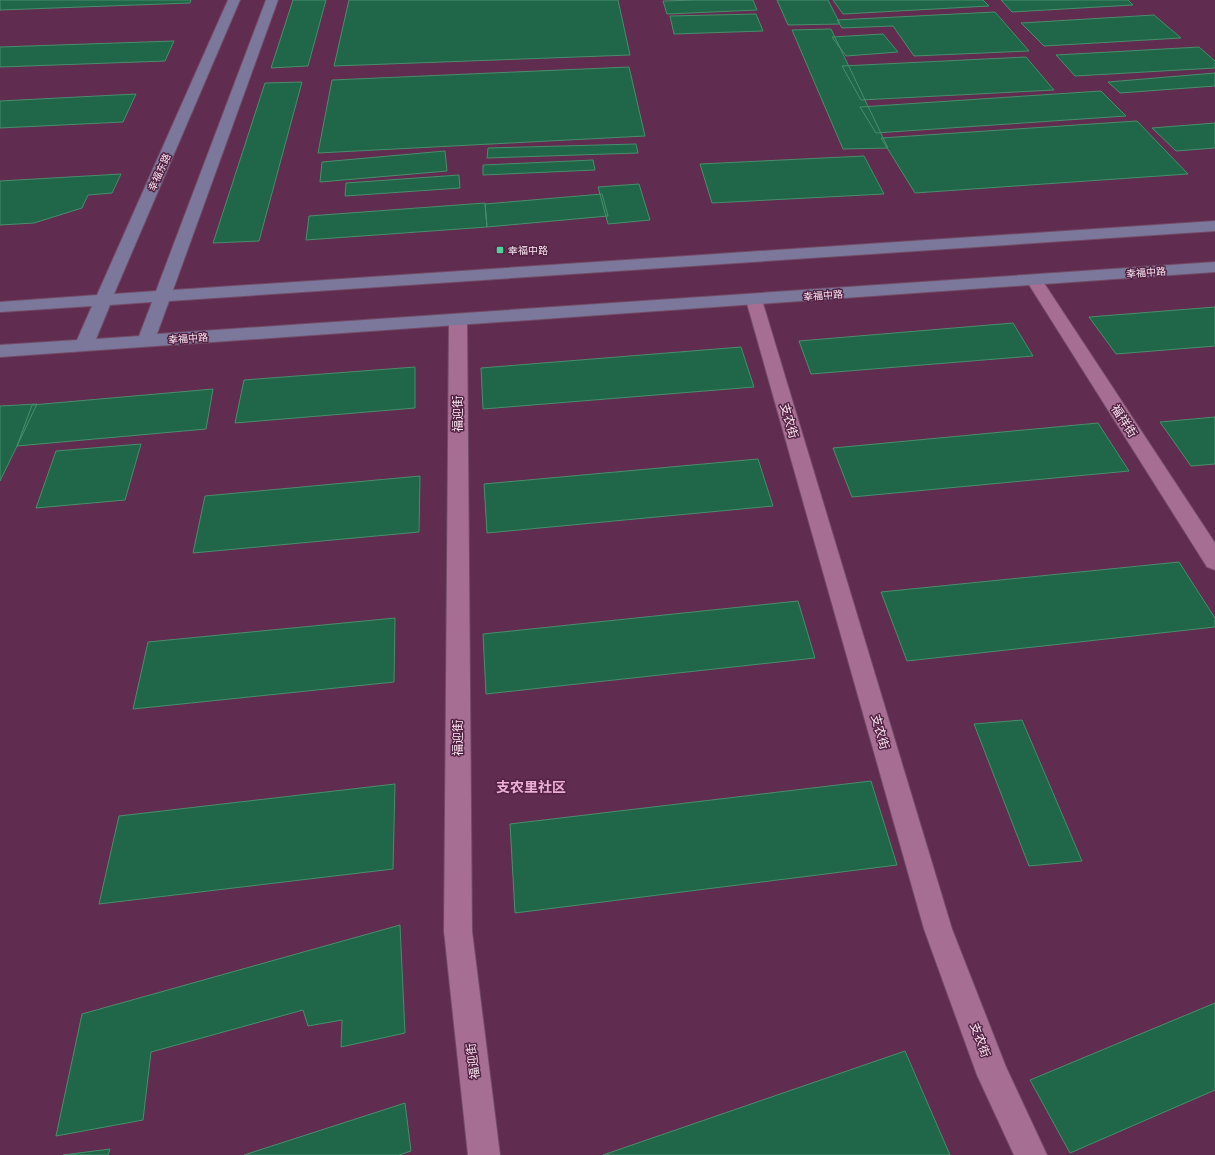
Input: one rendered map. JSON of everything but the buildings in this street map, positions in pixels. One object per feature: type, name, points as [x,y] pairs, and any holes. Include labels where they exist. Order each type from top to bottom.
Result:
[{"type":"street","name":"幸福东路","points":[[84,345],[234,0]]},
{"type":"street","points":[[146,341],[272,0]]},
{"type":"street","points":[[0,307],[1215,226]]},
{"type":"street","name":"幸福中路","points":[[0,351],[1215,267]]},
{"type":"street","name":"福祥街","points":[[1034,280],[1215,561]]},
{"type":"street","name":"支农街","points":[[754,300],[938,929],[993,1075],[1031,1155]]},
{"type":"street","name":"福迎街","points":[[458,320],[458,931],[484,1155]]},
{"type":"place","name":"幸福中路","points":[[500,250]]},
{"type":"district","name":"支农里社区","points":[[531,787]]}]
